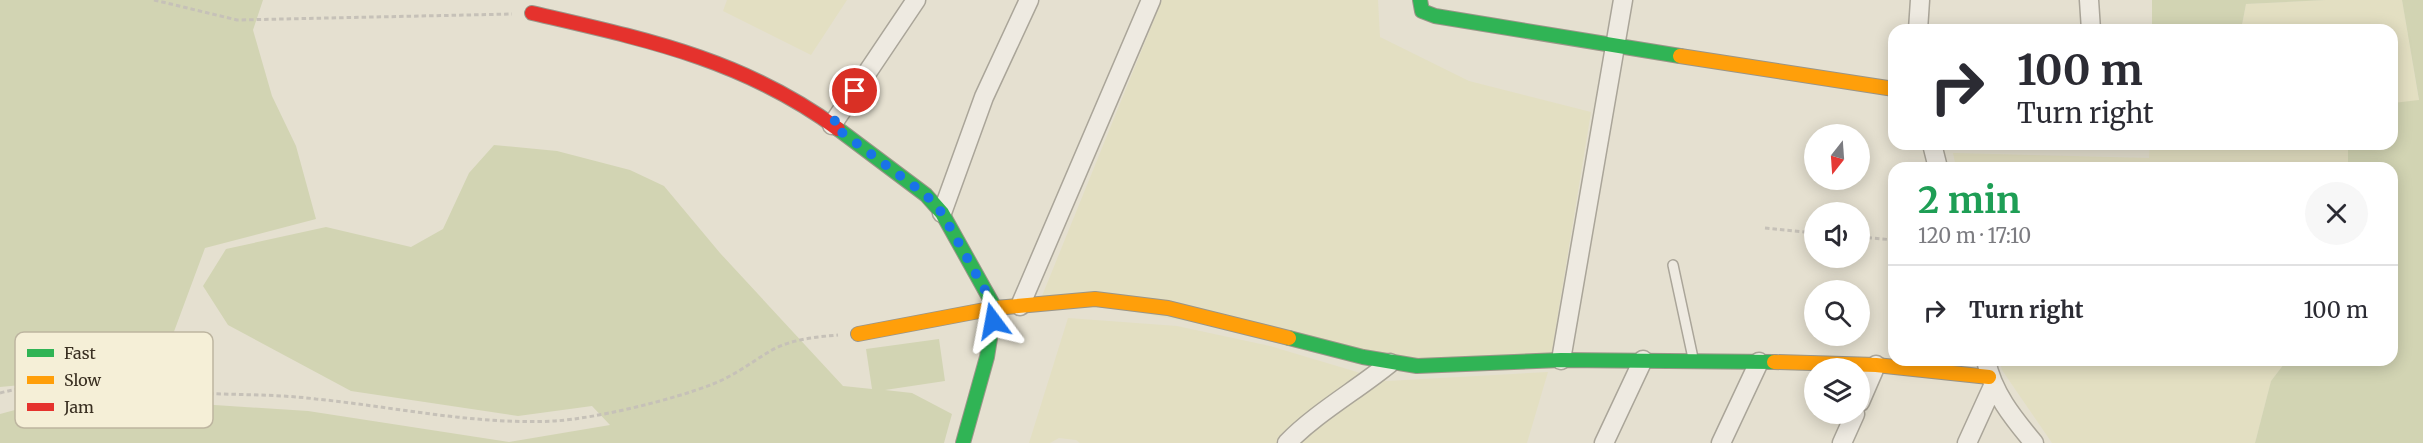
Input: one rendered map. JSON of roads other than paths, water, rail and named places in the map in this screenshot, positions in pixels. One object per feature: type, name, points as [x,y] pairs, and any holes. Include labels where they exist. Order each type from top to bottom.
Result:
[{"type":"street","points":[[832,125],[916,0]]},
{"type":"street","points":[[942,213],[984,97],[1029,0]]},
{"type":"street","points":[[1020,306],[1151,0]]},
{"type":"street","points":[[1420,0],[1422,11],[1435,16],[1768,71],[1888,87]]},
{"type":"street","points":[[1561,360],[1623,0]]},
{"type":"street","points":[[1918,24],[1920,0]]},
{"type":"street","points":[[2089,0],[2091,24]]},
{"type":"street","points":[[532,13],[614,32],[713,60],[758,79],[832,125],[926,195],[942,213],[995,308],[987,357],[963,443]]},
{"type":"street","points":[[858,334],[995,308],[1095,299],[1168,308],[1390,363],[1417,366],[1561,360],[1888,366]]},
{"type":"street","points":[[1604,443],[1643,360]]},
{"type":"street","points":[[1721,443],[1759,362]]},
{"type":"street","points":[[1287,443],[1303,427],[1351,395],[1390,363]]},
{"type":"street","points":[[1870,379],[1876,365]]},
{"type":"street","points":[[1889,366],[1989,374]]},
{"type":"street","points":[[1967,443],[1989,374]]},
{"type":"street","points":[[1989,374],[2018,424],[2034,443]]},
{"type":"street","points":[[1842,443],[1851,424]]},
{"type":"lane","points":[[1673,265],[1693,361]]}]
